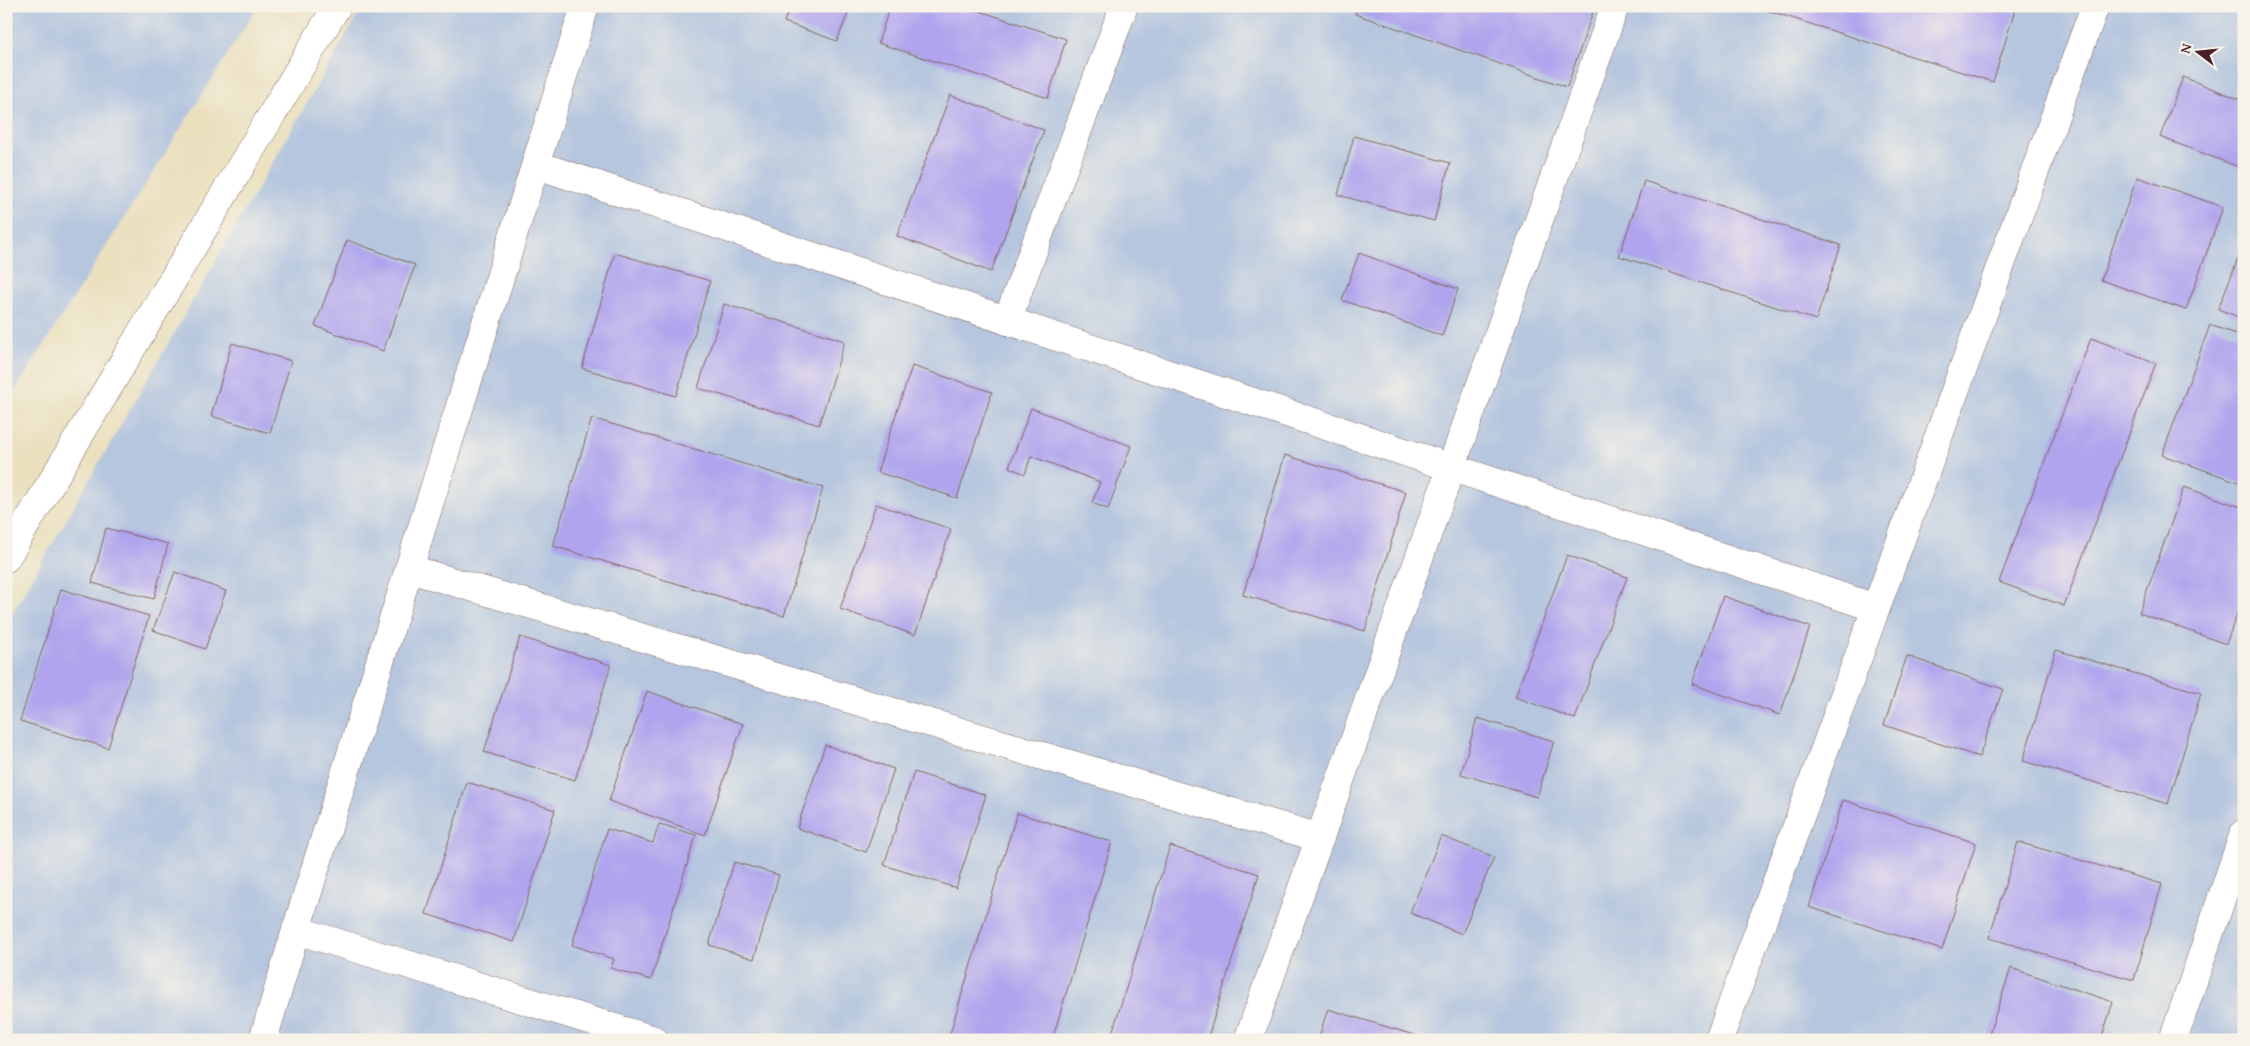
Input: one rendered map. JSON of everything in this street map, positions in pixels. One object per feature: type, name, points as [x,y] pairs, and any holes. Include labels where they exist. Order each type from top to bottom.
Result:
[{"type":"street","points":[[6,558],[337,6]]},
{"type":"street","points":[[263,1040],[585,6]]},
{"type":"street","points":[[1007,321],[1124,6]]},
{"type":"street","points":[[1248,1040],[1615,6]]},
{"type":"street","points":[[1719,1040],[2095,6]]},
{"type":"street","points":[[537,165],[1876,608]]},
{"type":"street","points":[[410,570],[1320,838]]},
{"type":"street","points":[[2173,1040],[2244,833]]},
{"type":"street","points":[[296,930],[654,1040]]},
{"type":"shaded area","points":[[6,6],[258,6],[6,405]]},
{"type":"shaded area","points":[[363,6],[2244,6],[2244,1040],[6,1040],[6,624]]},
{"type":"building","points":[[790,6],[851,6],[837,41],[784,22]]},
{"type":"building","points":[[890,6],[964,6],[1066,39],[1048,98],[878,43]]},
{"type":"building","points":[[1358,6],[1595,6],[1567,87],[1355,14]]},
{"type":"building","points":[[1754,6],[2016,6],[1993,82]]},
{"type":"building","points":[[2183,77],[2244,101],[2244,169],[2160,137]]},
{"type":"building","points":[[950,95],[1044,130],[991,272],[897,236]]},
{"type":"building","points":[[1354,136],[1450,163],[1434,221],[1338,195]]},
{"type":"building","points":[[2137,177],[2223,207],[2186,310],[2101,280]]},
{"type":"building","points":[[1644,181],[1841,245],[1816,320],[1619,256]]},
{"type":"building","points":[[347,240],[415,265],[383,351],[315,326]]},
{"type":"building","points":[[2244,244],[2244,319],[2218,309]]},
{"type":"building","points":[[615,253],[710,281],[676,396],[582,368]]},
{"type":"building","points":[[1359,253],[1458,289],[1442,336],[1342,300]]},
{"type":"building","points":[[724,304],[845,341],[819,425],[698,388]]},
{"type":"building","points":[[2210,325],[2244,337],[2244,484],[2162,455]]},
{"type":"building","points":[[2091,338],[2156,363],[2064,606],[1999,582]]},
{"type":"building","points":[[232,343],[291,361],[270,433],[211,416]]},
{"type":"building","points":[[912,366],[992,392],[957,498],[877,472]]},
{"type":"building","points":[[1031,408],[1131,446],[1108,509],[1092,503],[1100,482],[1031,456],[1025,474],[1009,467]]},
{"type":"building","points":[[592,418],[823,488],[784,616],[553,546]]},
{"type":"building","points":[[1285,455],[1406,492],[1365,631],[1243,595]]},
{"type":"building","points":[[2184,487],[2244,508],[2244,595],[2226,644],[2139,613]]},
{"type":"building","points":[[876,504],[951,529],[915,635],[840,609]]},
{"type":"building","points":[[106,528],[168,544],[154,599],[92,583]]},
{"type":"building","points":[[1567,555],[1627,577],[1575,719],[1515,697]]},
{"type":"building","points":[[175,572],[226,591],[205,649],[153,630]]},
{"type":"building","points":[[61,589],[149,616],[108,748],[20,721]]},
{"type":"building","points":[[1723,596],[1810,627],[1780,715],[1692,684]]},
{"type":"building","points":[[520,637],[611,665],[575,780],[484,752]]},
{"type":"building","points":[[2056,650],[2201,693],[2168,804],[2023,761]]},
{"type":"building","points":[[1907,656],[2003,689],[1979,757],[1884,725]]},
{"type":"building","points":[[647,691],[743,724],[705,835],[609,801]]},
{"type":"building","points":[[1477,718],[1554,741],[1537,797],[1461,774]]},
{"type":"building","points":[[825,745],[894,769],[866,852],[797,828]]},
{"type":"building","points":[[914,772],[986,795],[956,888],[884,865]]},
{"type":"building","points":[[467,782],[555,810],[514,942],[426,914]]},
{"type":"building","points":[[1843,800],[1976,843],[1942,950],[1809,907]]},
{"type":"building","points":[[1017,813],[1112,842],[1052,1040],[948,1040]]},
{"type":"building","points":[[659,824],[696,835],[651,980],[611,968],[614,959],[572,945],[607,829],[653,843]]},
{"type":"building","points":[[1441,836],[1494,857],[1462,934],[1410,913]]},
{"type":"building","points":[[2018,842],[2162,884],[2134,980],[1989,938]]},
{"type":"building","points":[[1170,846],[1259,874],[1207,1040],[1110,1040]]},
{"type":"building","points":[[734,862],[779,875],[754,959],[709,945]]},
{"type":"building","points":[[2011,968],[2113,1002],[2101,1040],[1987,1040]]},
{"type":"building","points":[[1328,1009],[1427,1039],[1318,1040]]}]
